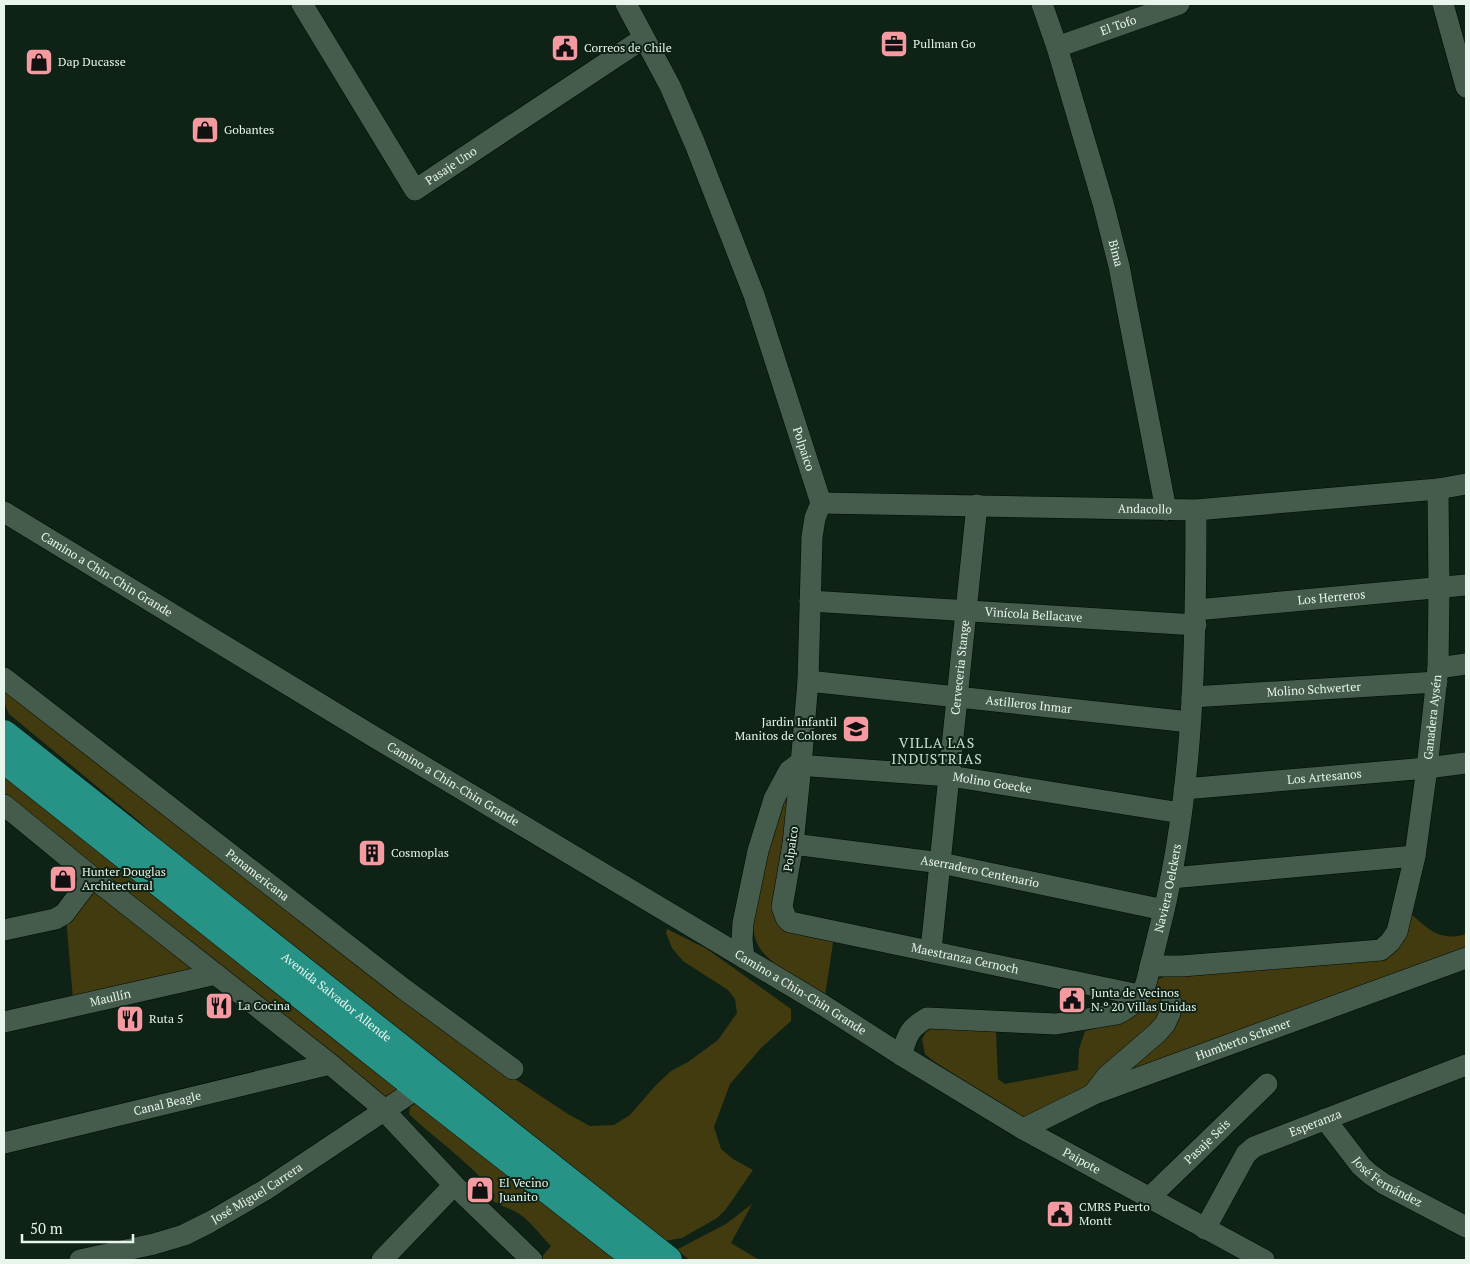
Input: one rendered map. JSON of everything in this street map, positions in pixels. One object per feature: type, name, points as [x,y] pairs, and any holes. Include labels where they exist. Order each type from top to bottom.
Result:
[{"type":"highway","name":"Avenida Salvador Allende","points":[[7,740],[418,1088],[638,1260]]},
{"type":"highway","name":"Avenida Salvador Allende","points":[[7,740],[668,1260]]},
{"type":"street","name":"Pasaje Uno","points":[[302,4],[415,190],[644,38]]},
{"type":"street","name":"Polpaico","points":[[626,4],[682,112],[754,296],[821,503],[815,518],[812,537],[808,681],[793,844],[782,907],[786,918],[790,922]]},
{"type":"street","name":"Bima","points":[[1042,4],[1104,202],[1117,257],[1166,510]]},
{"type":"street","name":"El Tofo","points":[[1057,47],[1179,4]]},
{"type":"street","points":[[1443,4],[1466,87]]},
{"type":"street","name":"Andacollo","points":[[821,503],[1196,510],[1466,484]]},
{"type":"street","name":"Ganadera Aysén","points":[[1150,966],[1182,966],[1381,950],[1398,932],[1415,856],[1438,675],[1438,488]]},
{"type":"street","name":"Cerveceria Stange","points":[[931,950],[977,505]]},
{"type":"street","name":"Naviera Oelckers","points":[[901,1056],[909,1032],[927,1018],[1056,1024],[1116,1014],[1129,1006],[1139,996],[1146,982],[1164,910],[1184,789],[1192,697],[1196,618],[1196,510]]},
{"type":"street","name":"Camino a Chin-Chin Grande","points":[[4,512],[370,735],[823,1005],[901,1056]]},
{"type":"street","name":"Los Herreros","points":[[1196,618],[1466,585]]},
{"type":"street","name":"Vinícola Bellacave","points":[[810,601],[967,611],[1196,618]]},
{"type":"street","name":"Molino Schwerter","points":[[1192,697],[1438,675],[1466,664]]},
{"type":"street","name":"Panamericana","points":[[4,678],[404,988],[513,1069]]},
{"type":"street","name":"Astilleros Inmar","points":[[808,681],[1190,722]]},
{"type":"street","name":"Los Artesanos","points":[[1184,789],[1466,763]]},
{"type":"street","points":[[744,958],[743,923],[758,851],[774,799],[782,783],[789,771],[797,765],[801,765]]},
{"type":"street","name":"Molino Goecke","points":[[801,765],[950,776],[1181,813]]},
{"type":"street","points":[[4,805],[92,877],[330,1064],[386,1111],[454,1185],[532,1260]]},
{"type":"street","name":"Aserradero Centenario","points":[[793,844],[941,863],[1164,910]]},
{"type":"street","points":[[1170,878],[1415,856]]},
{"type":"street","points":[[4,930],[55,919],[64,914],[92,877]]},
{"type":"street","name":"Maestranza Cernoch","points":[[790,922],[931,950],[1139,996]]},
{"type":"street","name":"Humberto Schener","points":[[1023,1130],[1094,1094],[1466,958]]},
{"type":"street","name":"Maullín","points":[[4,1022],[216,974]]},
{"type":"street","points":[[1094,1094],[1108,1076],[1166,1024],[1171,1003]]},
{"type":"street","name":"Paipote","points":[[901,1056],[1023,1130],[1264,1260]]},
{"type":"street","name":"Canal Beagle","points":[[4,1143],[330,1064]]},
{"type":"street","name":"Esperanza","points":[[1206,1229],[1246,1154],[1254,1147],[1466,1065]]},
{"type":"street","name":"Pasaje Seis","points":[[1148,1198],[1267,1084]]},
{"type":"street","name":"José Miguel Carrera","points":[[80,1260],[154,1244],[184,1235],[202,1226],[251,1199],[418,1088]]},
{"type":"street","name":"José Fernández","points":[[1324,1119],[1361,1166],[1377,1179],[1466,1227]]},
{"type":"street","points":[[382,1260],[454,1185]]},
{"type":"shaded area","points":[[5,692],[415,1006],[515,1079],[568,1114],[590,1126],[614,1125],[630,1115],[671,1071],[688,1062],[718,1040],[737,1013],[735,999],[728,990],[683,961],[672,948],[666,933],[667,929],[707,949],[791,1009],[791,1021],[762,1047],[730,1084],[714,1127],[721,1149],[733,1159],[753,1170],[726,1209],[717,1218],[682,1238],[664,1241],[169,850],[140,822],[9,714],[5,703]]},
{"type":"shaded area","points":[[4,774],[397,1088],[397,1091],[385,1097],[4,797]]},
{"type":"shaded area","points":[[789,781],[780,906],[834,936],[825,996],[788,974],[770,960],[758,945],[754,934],[753,921],[756,895]]},
{"type":"shaded area","points":[[87,887],[193,967],[191,971],[73,999],[66,917]]},
{"type":"shaded area","points":[[1411,914],[1436,933],[1449,936],[1466,934],[1466,953],[1025,1121],[925,1054],[922,1039],[926,1032],[932,1028],[996,1031],[998,1079],[1005,1084],[1078,1070],[1079,1049],[1085,1031],[1121,1021],[1139,1012],[1153,993],[1158,979],[1168,976],[1316,966],[1388,957],[1405,940]]},
{"type":"shaded area","points":[[416,1103],[618,1260],[541,1260],[551,1246],[519,1214],[493,1201],[495,1195],[486,1183],[465,1162],[409,1114],[410,1107]]},
{"type":"shaded area","points":[[752,1204],[731,1243],[759,1260],[690,1260],[678,1251],[678,1249],[726,1224]]},
{"type":"place","name":"Pullman Go","points":[[894,44]]},
{"type":"place","name":"Correos de Chile","points":[[565,48]]},
{"type":"place","name":"Dap Ducasse","points":[[39,62]]},
{"type":"place","name":"Gobantes","points":[[205,130]]},
{"type":"place","name":"Jardin Infantil Manitos de Colores","points":[[856,729]]},
{"type":"place","name":"Cosmoplas","points":[[372,853]]},
{"type":"place","name":"Hunter Douglas Architectural","points":[[63,879]]},
{"type":"place","name":"Junta de Vecinos N.º 20 Villas Unidas","points":[[1072,1000]]},
{"type":"place","name":"La Cocina","points":[[219,1006]]},
{"type":"place","name":"Ruta 5","points":[[130,1019]]},
{"type":"place","name":"El Vecino Juanito","points":[[480,1190]]},
{"type":"place","name":"CMRS Puerto Montt","points":[[1060,1214]]},
{"type":"district","name":"VILLA LAS INDUSTRIAS","points":[[937,752]]}]
